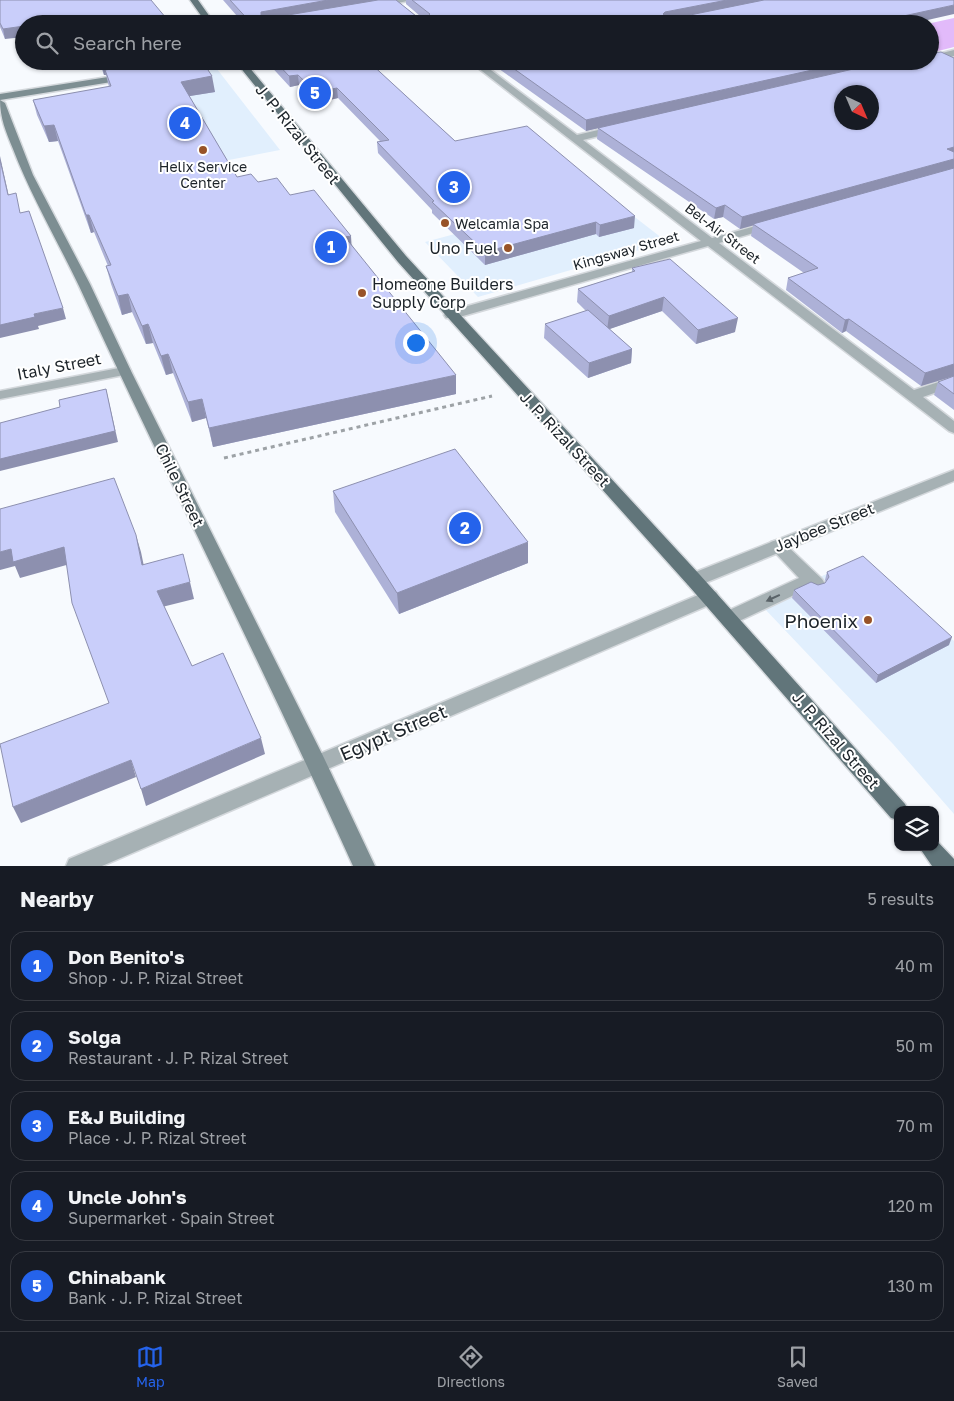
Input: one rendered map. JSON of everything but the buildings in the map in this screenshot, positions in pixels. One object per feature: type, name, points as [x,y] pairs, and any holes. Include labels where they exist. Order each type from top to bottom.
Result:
[{"type":"main road","points":[[194,0],[205,15]]},
{"type":"main road","name":"J. P. Rizal Street","points":[[246,70],[396,252],[729,618],[894,806]]},
{"type":"main road","points":[[933,851],[946,866]]},
{"type":"street","points":[[368,7],[400,2]]},
{"type":"street","points":[[939,57],[954,54]]},
{"type":"street","name":"Bel-Air Street","points":[[485,70],[954,428]]},
{"type":"street","points":[[0,97],[141,74]]},
{"type":"street","name":"Chile Street","points":[[0,103],[28,175],[84,284],[124,372],[317,764],[364,866]]},
{"type":"street","points":[[575,139],[623,128]]},
{"type":"street","name":"Kingsway Street","points":[[451,314],[785,221]]},
{"type":"street","name":"Italy Street","points":[[0,395],[124,372]]},
{"type":"street","points":[[912,396],[954,381]]},
{"type":"street","name":"Jaybee Street","points":[[694,580],[954,475]]},
{"type":"street","points":[[729,618],[814,582],[777,546]]},
{"type":"street","name":"Egypt Street","points":[[77,866],[710,597]]},
{"type":"path","points":[[224,458],[520,390]]},
{"type":"shaded area","points":[[954,18],[954,47],[939,51],[939,21]]},
{"type":"shaded area","points":[[218,70],[280,150],[162,173],[119,87]]},
{"type":"shaded area","points":[[605,194],[667,242],[478,297],[425,242]]},
{"type":"shaded area","points":[[863,558],[954,641],[954,814],[893,744],[763,607],[813,580]]},
{"type":"place","name":"Chinabank","points":[[315,93]]},
{"type":"place","name":"Uncle John's","points":[[185,123]]},
{"type":"place","name":"Helix Service Center","points":[[203,150]]},
{"type":"place","name":"E&J Building","points":[[454,187]]},
{"type":"place","name":"Welcamia Spa","points":[[445,223]]},
{"type":"place","name":"Don Benito's","points":[[331,247]]},
{"type":"place","name":"Uno Fuel","points":[[508,248]]},
{"type":"place","name":"Homeone Builders Supply Corp","points":[[362,293]]},
{"type":"place","name":"Solga","points":[[465,528]]},
{"type":"place","name":"Phoenix","points":[[868,620]]}]
